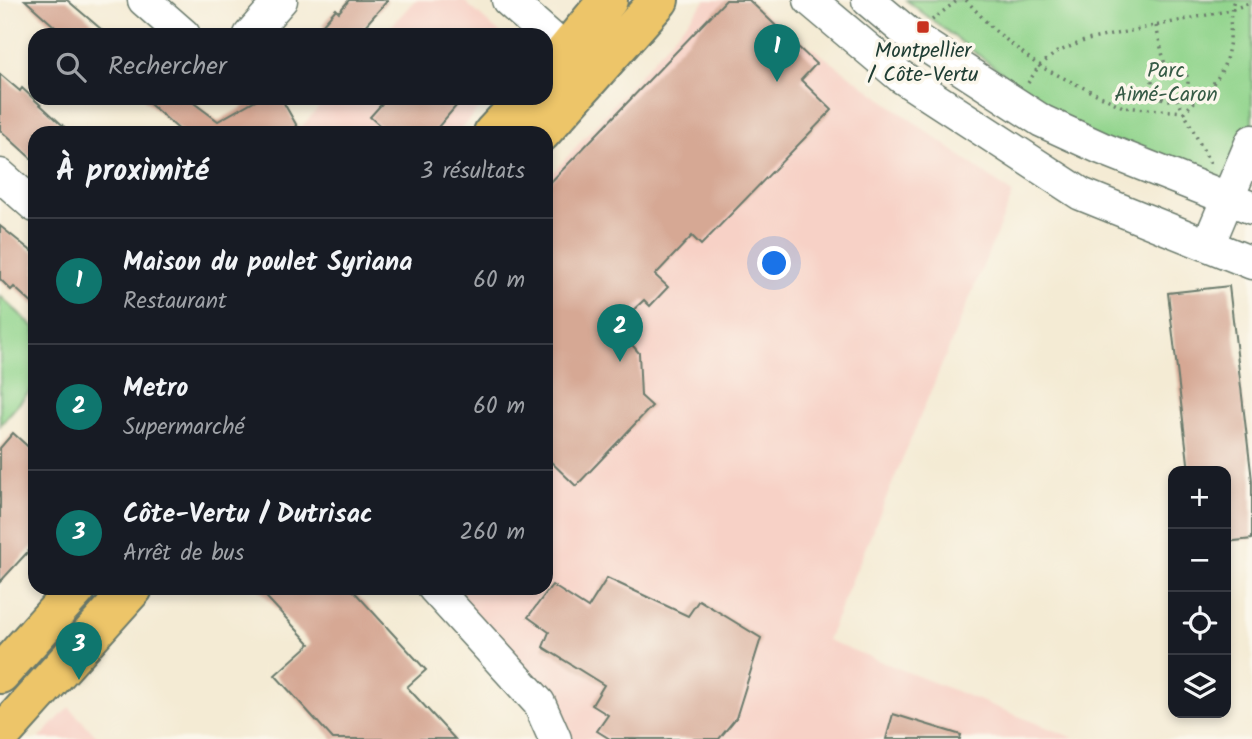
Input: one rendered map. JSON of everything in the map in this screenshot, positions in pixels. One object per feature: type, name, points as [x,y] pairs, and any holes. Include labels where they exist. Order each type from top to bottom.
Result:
[{"type":"main road","points":[[556,63],[608,0]]},
{"type":"main road","points":[[547,126],[659,0]]},
{"type":"main road","points":[[500,126],[519,105]]},
{"type":"main road","points":[[0,674],[72,595]]},
{"type":"main road","points":[[1,738],[127,595]]},
{"type":"street","points":[[144,0],[176,28]]},
{"type":"street","points":[[256,28],[281,0]]},
{"type":"street","points":[[508,0],[529,28]]},
{"type":"street","points":[[810,0],[900,76],[1081,194],[1252,263]]},
{"type":"street","points":[[868,0],[911,36],[1042,121],[1101,148],[1240,203]]},
{"type":"street","points":[[1020,155],[1042,121]]},
{"type":"street","points":[[1208,246],[1240,203],[1252,141]]},
{"type":"street","points":[[0,175],[28,200]]},
{"type":"street","points":[[439,595],[539,703],[555,739]]},
{"type":"path","points":[[966,0],[993,29],[1039,65],[1123,107],[1184,112],[1222,75],[1230,39],[1234,0]]},
{"type":"path","points":[[1023,90],[1039,65],[1057,52],[1087,40],[1231,10],[1252,2]]},
{"type":"path","points":[[1156,25],[1165,65]]},
{"type":"path","points":[[1165,65],[1177,65],[1186,74],[1186,91],[1177,99],[1160,98],[1153,88],[1152,77],[1165,65]]},
{"type":"path","points":[[1177,99],[1240,203]]},
{"type":"shaded area","points":[[415,0],[463,0],[494,28],[389,28]]},
{"type":"shaded area","points":[[706,0],[746,0],[1013,194],[827,640],[1076,739],[563,739],[448,595],[553,595],[553,173]]},
{"type":"shaded area","points":[[321,105],[483,105],[463,126],[302,126]]},
{"type":"shaded area","points":[[69,707],[99,739],[39,739]]},
{"type":"green space","name":"Parc Aimé-Caron","points":[[906,0],[1252,0],[1252,141],[1228,198],[1101,148]]},
{"type":"green space","points":[[0,296],[28,322],[28,393],[0,425]]},
{"type":"building","points":[[25,0],[67,0],[100,28],[56,28]]},
{"type":"building","points":[[349,0],[388,0],[363,28],[325,28],[322,25],[336,9],[339,12]]},
{"type":"building","points":[[726,0],[749,0],[816,64],[801,80],[832,110],[701,245],[692,236],[655,275],[668,287],[650,306],[644,300],[616,326],[639,353],[641,396],[652,406],[576,486],[553,464],[553,180]]},
{"type":"building","points":[[0,74],[20,91],[22,88],[28,94],[28,105],[41,105],[63,126],[28,126],[28,156],[0,130]]},
{"type":"building","points":[[151,105],[196,105],[218,121],[247,105],[285,105],[297,126],[175,126]]},
{"type":"building","points":[[381,105],[457,105],[439,126],[380,126],[370,117]]},
{"type":"building","points":[[0,226],[28,248],[28,300],[14,287],[11,290],[0,279]]},
{"type":"building","points":[[1229,286],[1252,480],[1252,539],[1231,541],[1231,466],[1188,466],[1168,293]]},
{"type":"building","points":[[13,433],[28,447],[28,552],[0,582],[0,448]]},
{"type":"building","points":[[607,578],[688,616],[699,600],[761,638],[736,718],[719,739],[610,739],[597,731],[608,715],[592,705],[604,685],[543,647],[549,632],[528,617],[544,595],[553,595],[553,586],[588,608]]},
{"type":"building","points":[[264,595],[357,595],[426,670],[407,687],[455,739],[333,739],[275,675],[310,644]]},
{"type":"building","points":[[893,714],[961,735],[960,739],[886,739]]},
{"type":"place","name":"Montpellier / Côte-Vertu","points":[[923,27]]},
{"type":"place","name":"Maison du poulet Syriana","points":[[777,82]]},
{"type":"place","name":"Metro","points":[[620,362]]},
{"type":"place","name":"Côte-Vertu / Dutrisac","points":[[79,680]]}]
